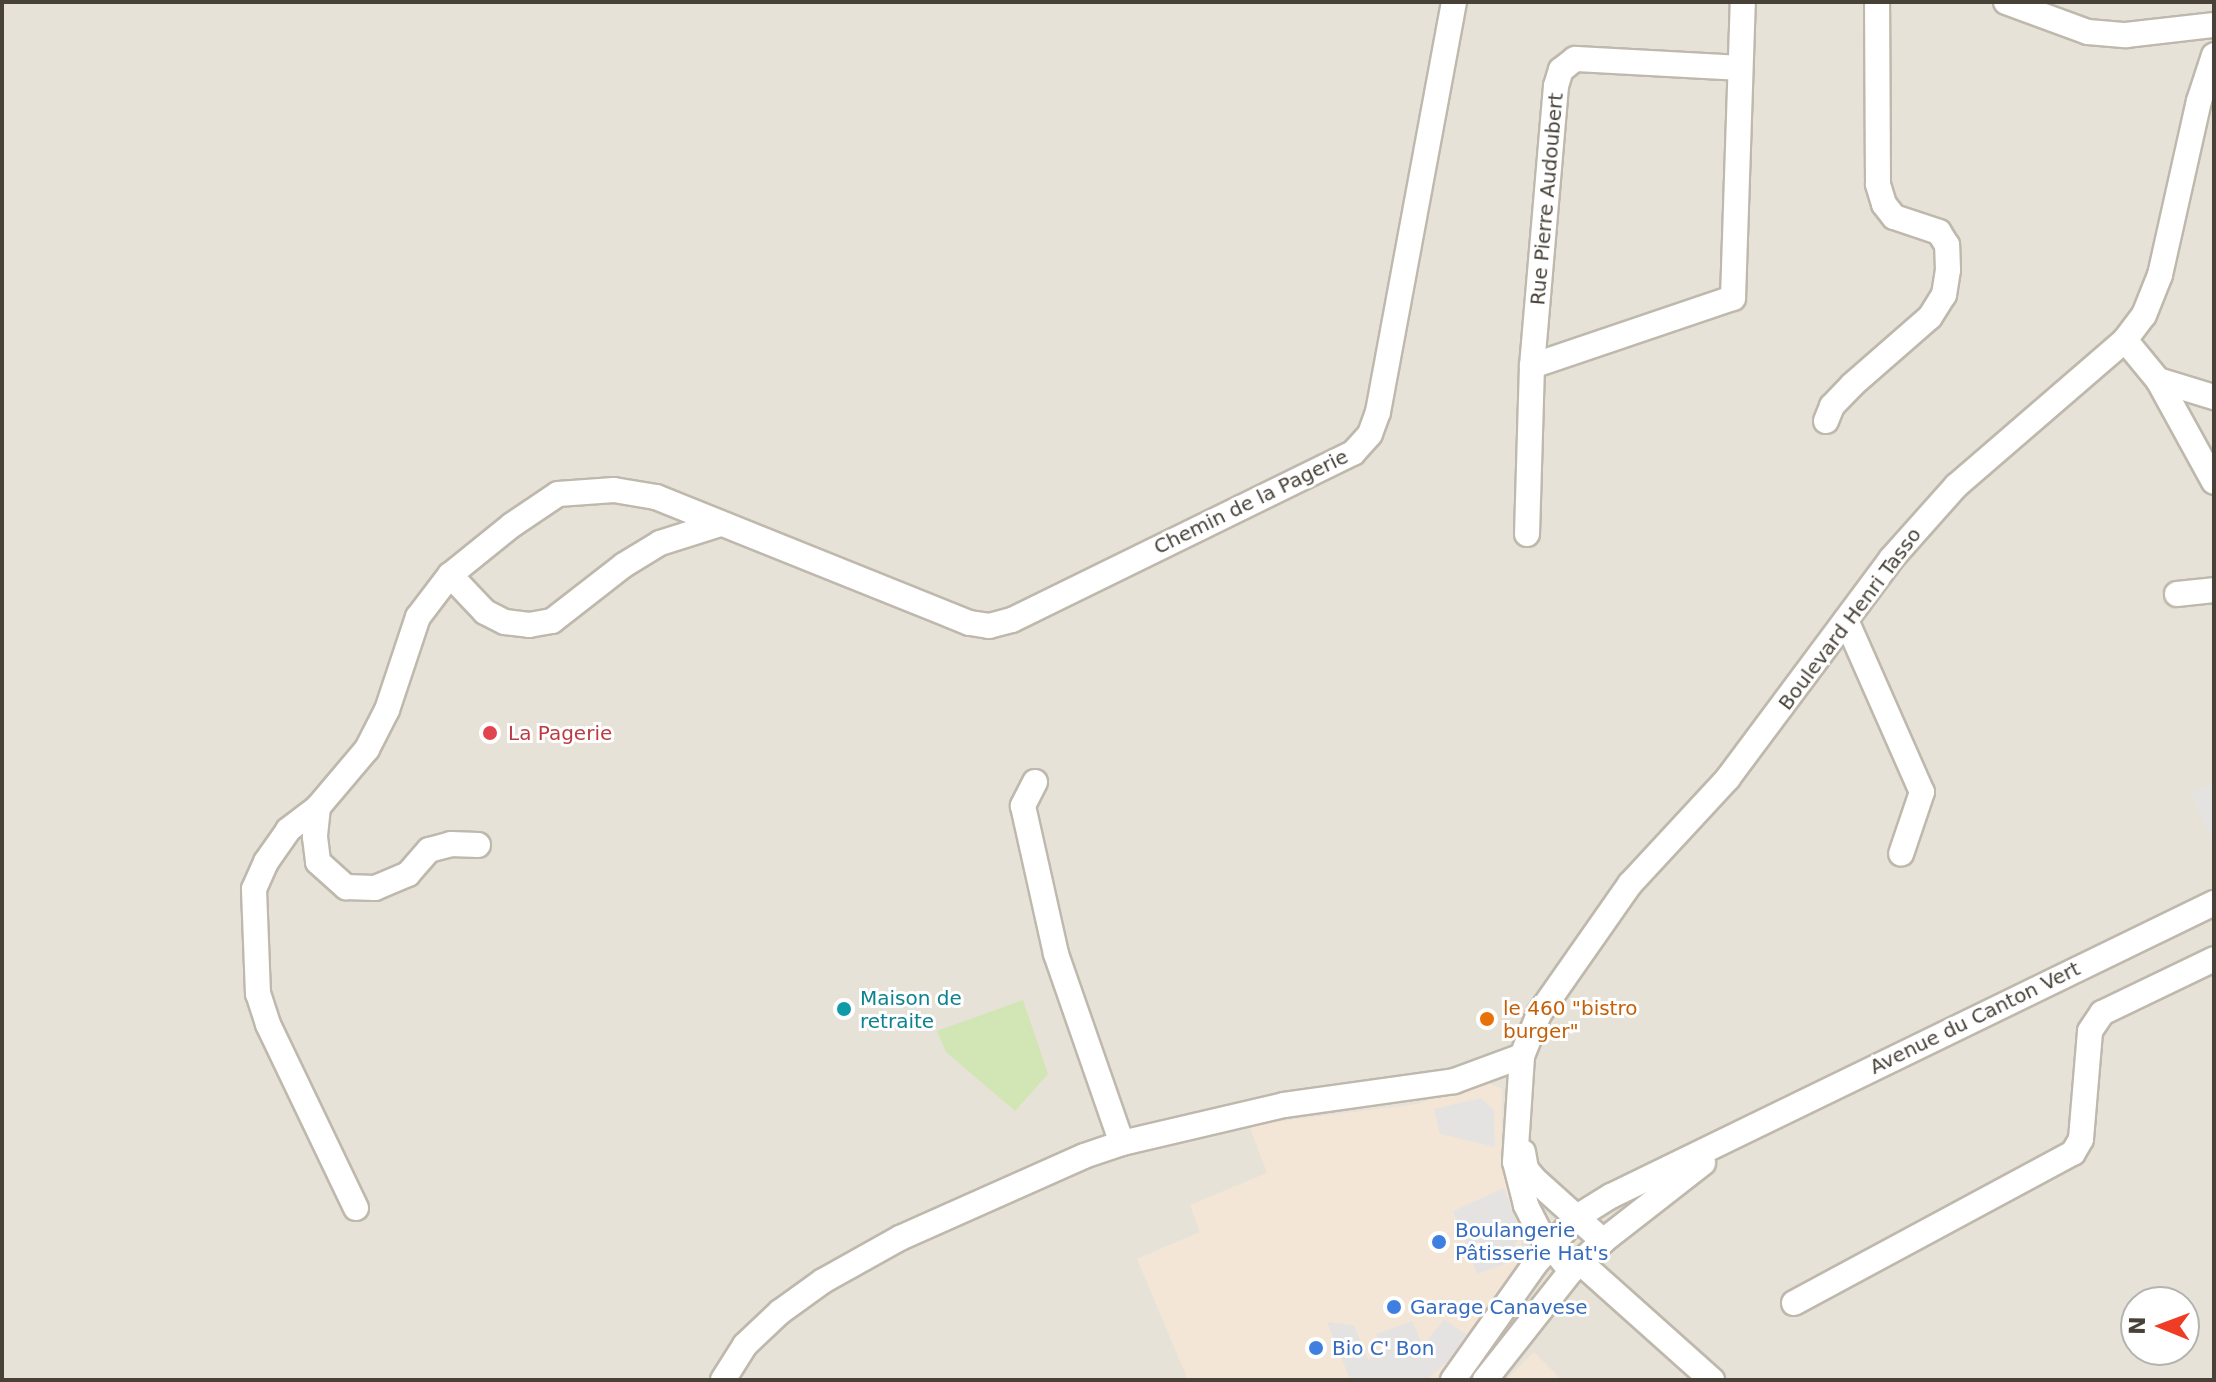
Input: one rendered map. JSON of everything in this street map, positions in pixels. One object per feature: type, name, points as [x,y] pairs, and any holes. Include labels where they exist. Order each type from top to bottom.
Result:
[{"type":"street","name":"Chemin de la Pagerie","points":[[356,1208],[268,1024],[258,994],[254,889],[266,862],[288,830],[318,807],[367,749],[387,710],[418,617],[450,575],[470,563],[512,525],[558,494],[614,490],[656,497],[970,623],[989,626],[1012,620],[1353,453],[1370,434],[1378,412],[1454,2]]},
{"type":"street","points":[[1532,366],[1733,298],[1743,2]]},
{"type":"street","points":[[1826,421],[1832,406],[1852,385],[1930,317],[1944,295],[1948,270],[1947,245],[1939,232],[1894,217],[1884,204],[1878,184],[1877,2]]},
{"type":"street","points":[[2006,2],[2088,32],[2126,35],[2214,25]]},
{"type":"street","name":"Boulevard Henri Tasso","points":[[1712,1380],[1550,1248],[1526,1205],[1515,1162],[1516,1106],[1522,1056],[1539,1014],[1630,884],[1728,778],[1891,559],[1956,486],[2125,340],[2144,315],[2160,275],[2199,101],[2214,55]]},
{"type":"street","name":"Rue Pierre Audoubert","points":[[1527,534],[1532,366],[1556,86],[1561,70],[1575,59],[1739,68]]},
{"type":"street","points":[[2125,340],[2158,380],[2214,482]]},
{"type":"street","points":[[2158,380],[2214,397]]},
{"type":"street","points":[[450,575],[485,612],[505,622],[529,625],[552,621],[624,565],[660,543],[720,524]]},
{"type":"street","points":[[2177,594],[2214,590]]},
{"type":"street","points":[[1846,620],[1922,792],[1901,854]]},
{"type":"street","points":[[1035,782],[1023,806],[1056,954],[1122,1143]]},
{"type":"street","points":[[318,807],[315,837],[318,862],[346,887],[375,888],[408,874],[429,850],[451,844],[478,845]]},
{"type":"street","name":"Avenue du Canton Vert","points":[[1453,1380],[1550,1248],[1577,1217],[1611,1196],[2214,903]]},
{"type":"street","points":[[1794,1303],[2073,1153],[2081,1139],[2090,1031],[2102,1013],[2214,959]]},
{"type":"street","points":[[723,1380],[745,1345],[780,1312],[823,1281],[900,1238],[1122,1143],[1284,1105],[1454,1081],[1522,1056]]},
{"type":"street","name":"Boulevard Henri Tasso","points":[[1516,1106],[1526,1169],[1603,1241]]},
{"type":"street","name":"Avenue du Canton Vert","points":[[1485,1380],[1576,1267],[1603,1241],[1738,1135]]},
{"type":"shaded area","points":[[2,2],[2214,2],[2214,1380],[2,1380]]},
{"type":"shaded area","points":[[2214,783],[2214,844],[2192,794]]},
{"type":"shaded area","points":[[1484,1081],[1502,1089],[1501,1166],[1521,1234],[1522,1257],[1435,1380],[1188,1380],[1137,1259],[1200,1232],[1190,1205],[1267,1173],[1249,1125],[1417,1104]]},
{"type":"shaded area","points":[[1481,1098],[1494,1110],[1495,1147],[1440,1134],[1434,1109]]},
{"type":"shaded area","points":[[1504,1188],[1521,1234],[1505,1264],[1477,1274],[1453,1211]]},
{"type":"shaded area","points":[[1444,1319],[1467,1335],[1448,1361],[1427,1380],[1350,1380],[1327,1322],[1354,1325],[1368,1360],[1384,1352],[1376,1334],[1412,1321],[1423,1346]]},
{"type":"shaded area","points":[[1534,1352],[1562,1380],[1506,1380]]},
{"type":"green space","points":[[1023,1000],[1048,1074],[1015,1111],[946,1052],[937,1031]]},
{"type":"place","name":"La Pagerie","points":[[490,733]]},
{"type":"place","name":"Maison de retraite","points":[[844,1009]]},
{"type":"place","name":"le 460 \"bistro burger\"","points":[[1487,1019]]},
{"type":"place","name":"Boulangerie Pâtisserie Hat's","points":[[1439,1242]]},
{"type":"place","name":"Garage Canavese","points":[[1394,1307]]},
{"type":"place","name":"Bio C' Bon","points":[[1316,1348]]}]
